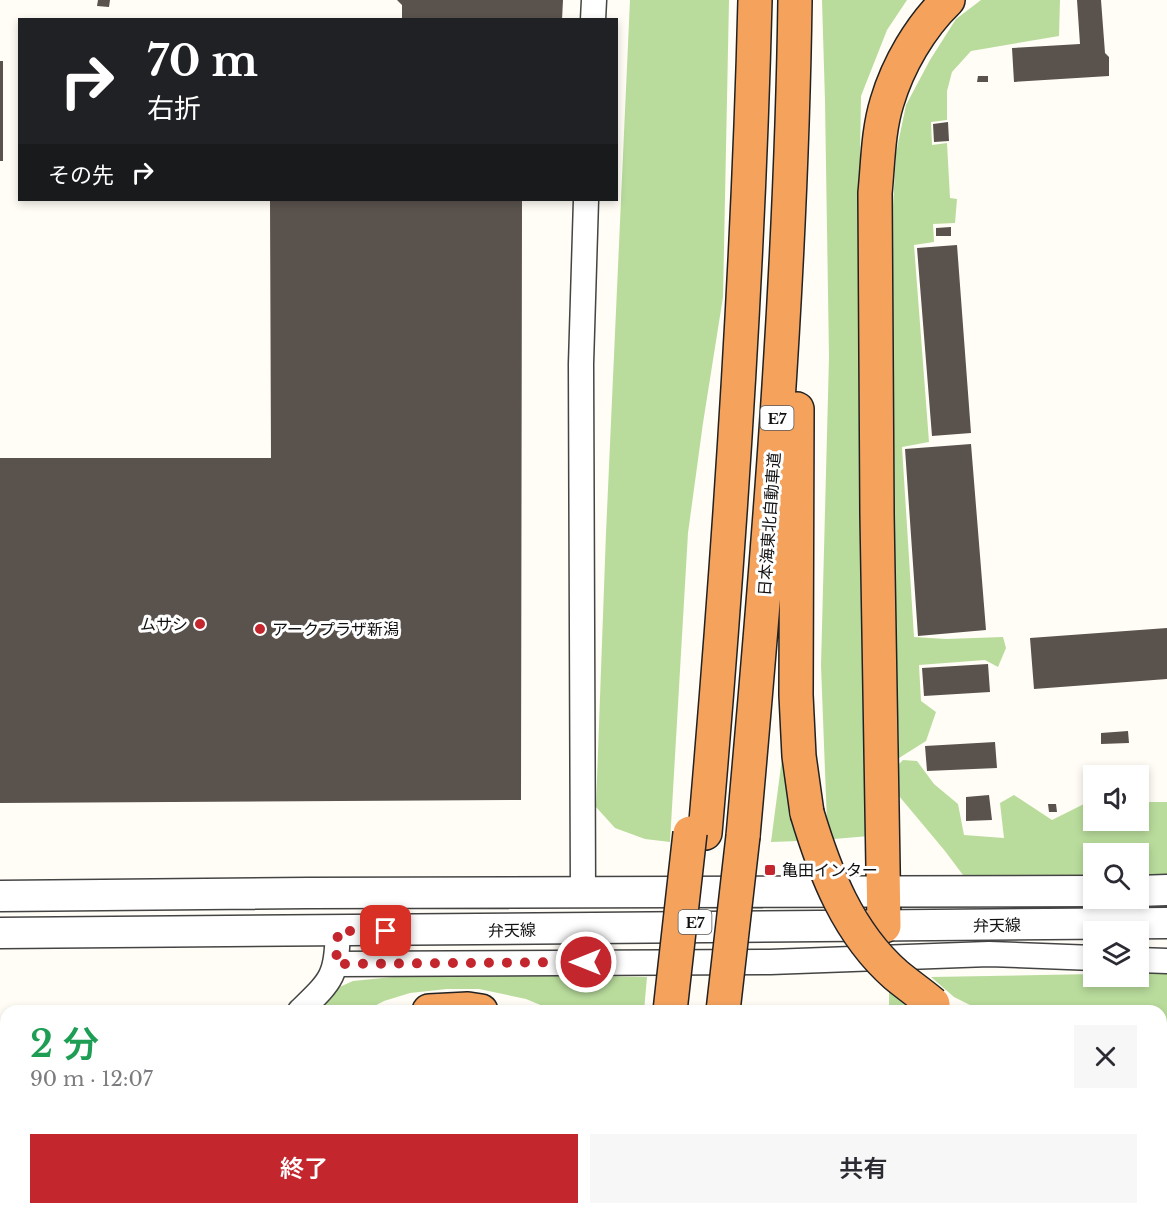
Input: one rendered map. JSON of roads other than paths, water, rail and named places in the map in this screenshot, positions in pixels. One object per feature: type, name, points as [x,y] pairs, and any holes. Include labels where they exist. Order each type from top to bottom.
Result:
[{"type":"highway","name":"E7","points":[[685,1005],[698,833],[736,443],[745,283],[754,0]]},
{"type":"highway","name":"日本海東北自動車道","points":[[724,1005],[743,836],[775,444],[793,116],[795,0]]},
{"type":"highway","points":[[884,926],[875,247],[878,164],[887,103],[902,65],[921,33],[948,0]]},
{"type":"highway","points":[[793,116],[797,456],[796,695],[799,756],[807,813],[820,857],[839,900],[864,940],[895,974],[937,1005]]},
{"type":"highway","points":[[671,1005],[698,833]]},
{"type":"street","points":[[593,18],[594,0]]},
{"type":"street","points":[[583,892],[581,364],[586,201]]},
{"type":"street","points":[[1149,891],[1167,890]]},
{"type":"street","name":"弁天線","points":[[0,896],[308,892],[1083,891]]},
{"type":"street","name":"弁天線","points":[[0,933],[1167,923]]},
{"type":"street","points":[[306,1005],[331,980],[336,964],[338,931]]},
{"type":"street","points":[[336,964],[770,962],[989,954],[1083,958]]},
{"type":"street","points":[[1149,961],[1167,962]]},
{"type":"place","name":"ムサシ","points":[[200,624]]},
{"type":"place","name":"アークプラザ新潟","points":[[260,629]]},
{"type":"place","name":"亀田インター","points":[[770,870]]}]
